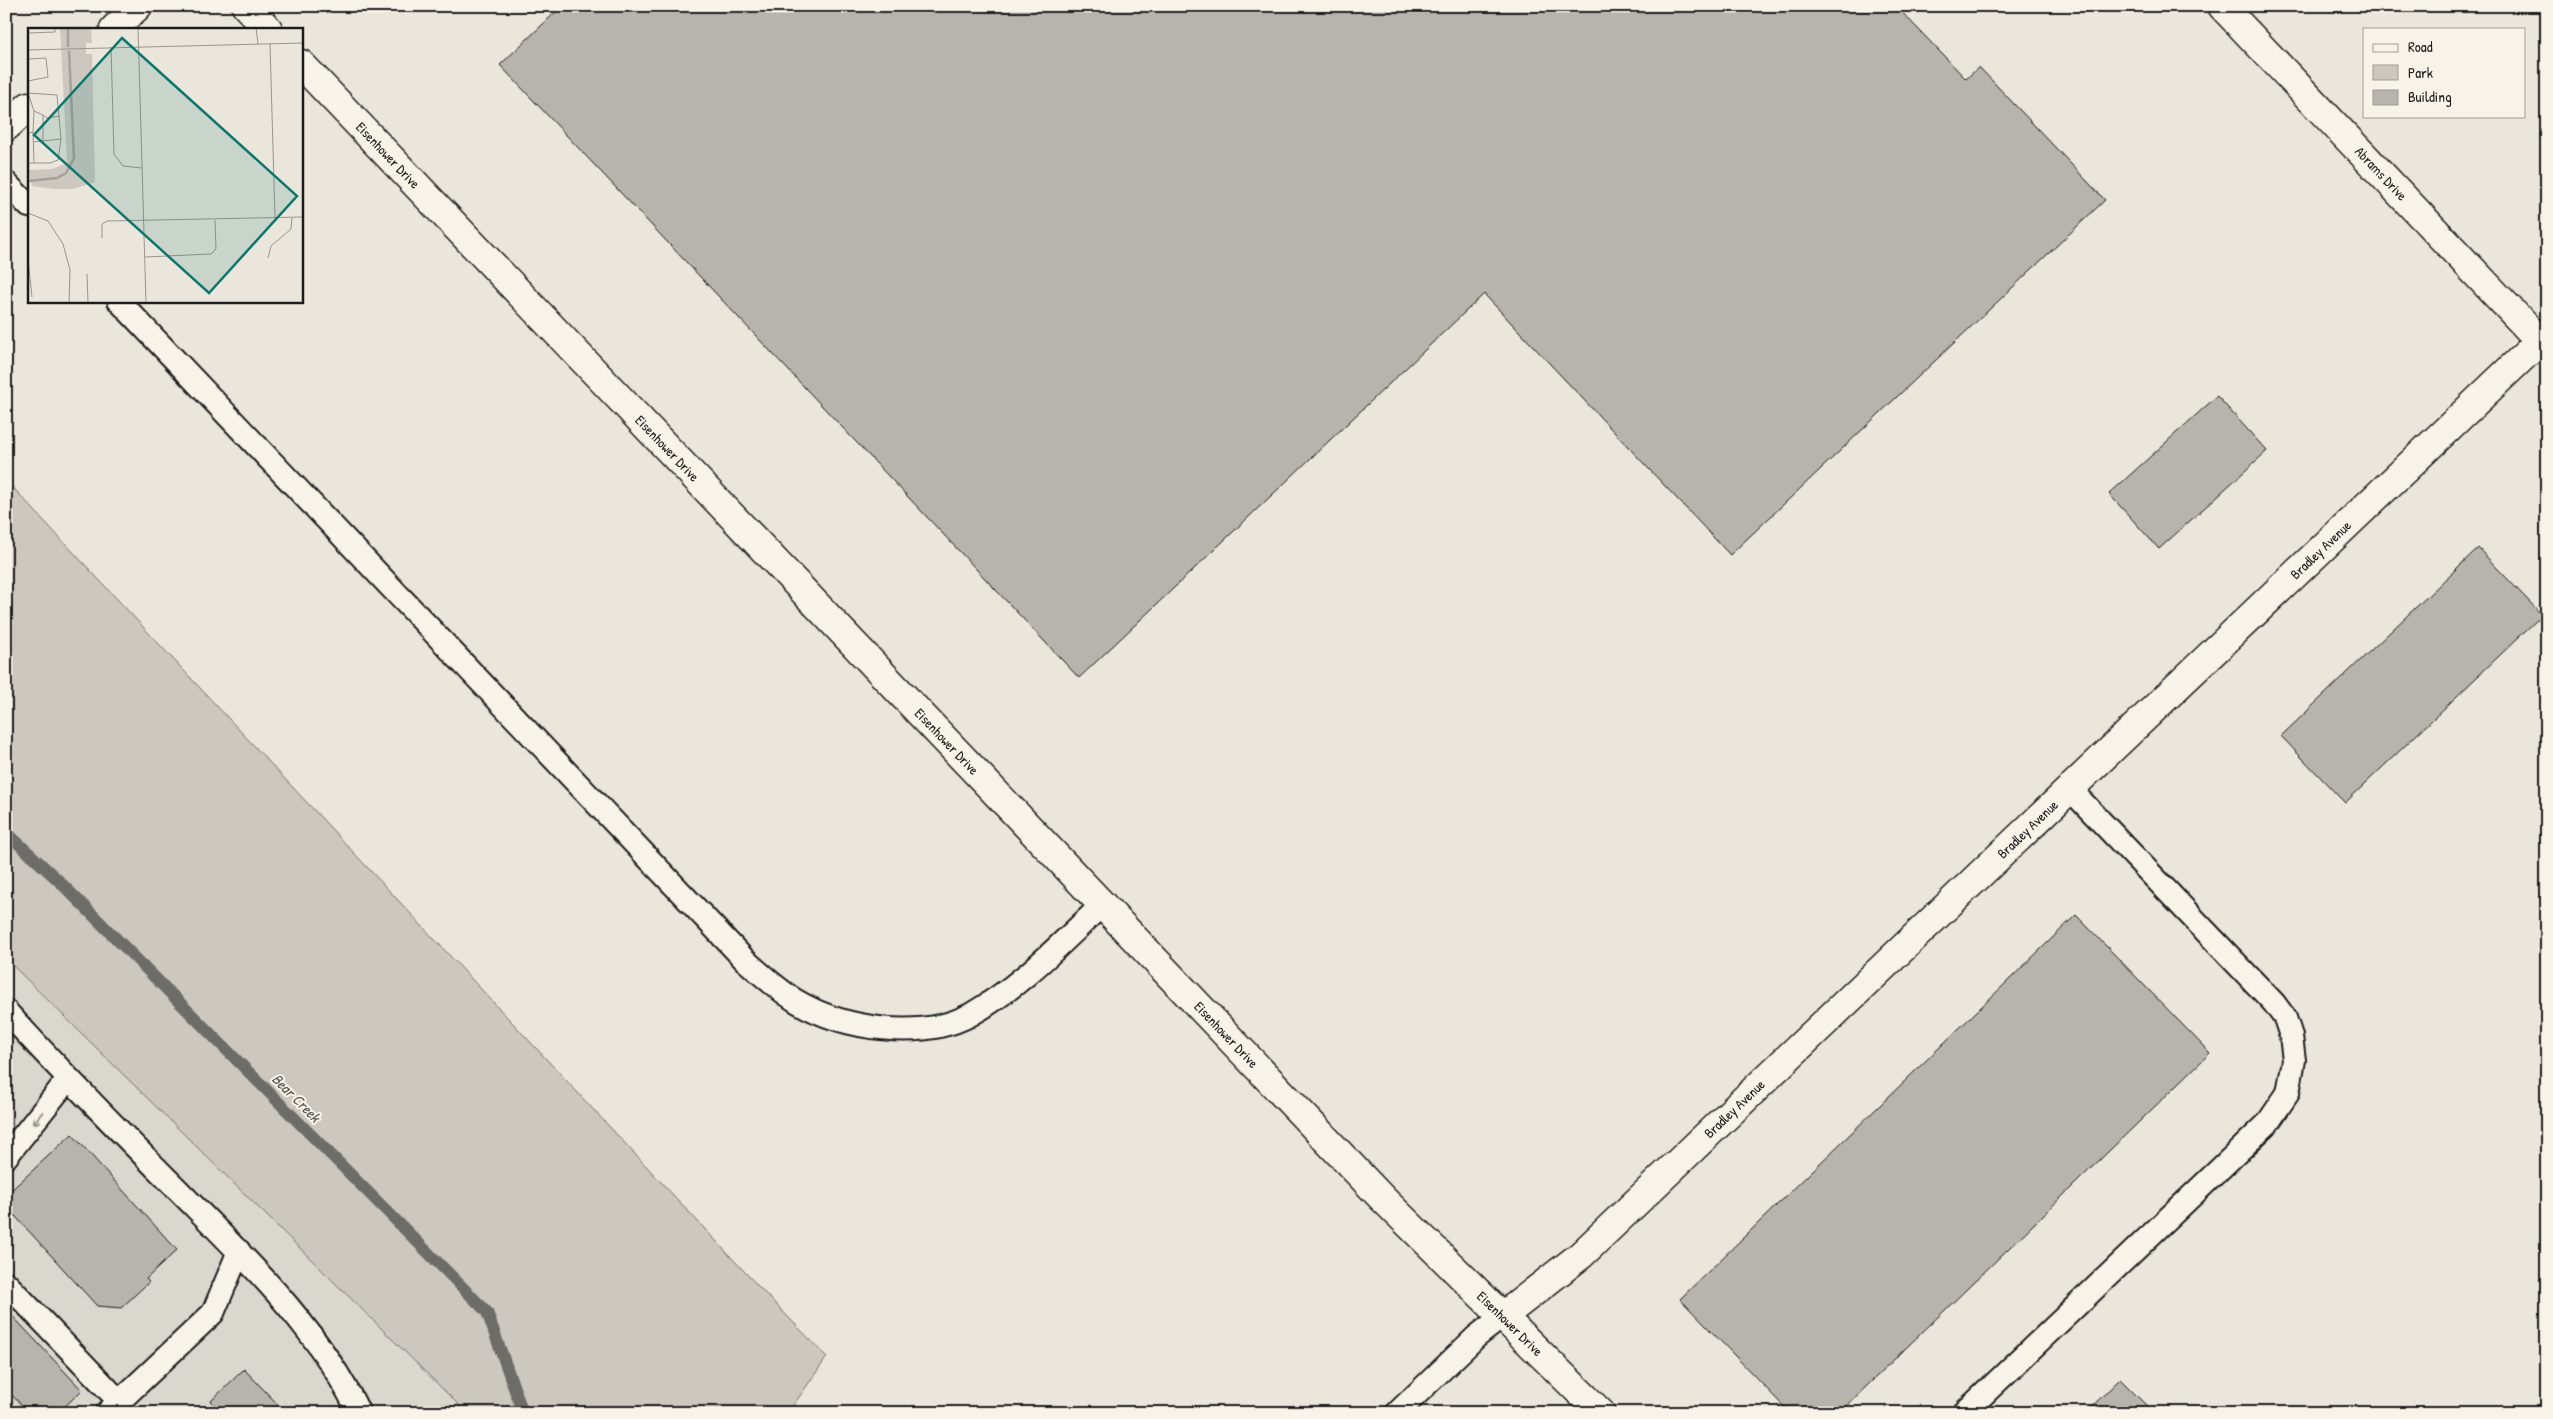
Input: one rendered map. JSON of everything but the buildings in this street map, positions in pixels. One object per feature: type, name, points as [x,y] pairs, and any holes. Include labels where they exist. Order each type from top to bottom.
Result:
[{"type":"street","points":[[115,28],[138,6]]},
{"type":"street","points":[[246,6],[267,28]]},
{"type":"street","name":"Abrams Drive","points":[[2222,6],[2543,338]]},
{"type":"street","name":"Eisenhower Drive","points":[[302,65],[1382,1198],[1601,1413]]},
{"type":"street","points":[[6,127],[28,107]]},
{"type":"street","name":"Bradley Avenue","points":[[1503,1316],[1581,1255],[2543,338]]},
{"type":"lane","points":[[6,183],[28,205]]},
{"type":"lane","points":[[120,302],[745,960],[780,991],[800,1004],[832,1016],[889,1030],[936,1026],[968,1016],[1022,978],[1103,904]]},
{"type":"lane","points":[[1964,1413],[2267,1124],[2288,1093],[2294,1060],[2291,1036],[2285,1018],[2274,1003],[2070,789]]},
{"type":"lane","points":[[6,1011],[68,1079],[239,1251],[301,1320],[343,1379],[359,1413]]},
{"type":"lane","points":[[6,1157],[68,1079]]},
{"type":"lane","points":[[6,1283],[113,1407],[213,1313],[239,1251]]},
{"type":"lane","points":[[1397,1413],[1476,1337],[1503,1316]]},
{"type":"shaded area","points":[[6,959],[461,1406],[457,1413],[6,1413]]},
{"type":"green space","points":[[6,480],[758,1286],[827,1357],[788,1413],[457,1413],[460,1406],[6,959]]},
{"type":"waterway","name":"Bear Creek","points":[[6,832],[58,880],[487,1312],[523,1413]]}]
